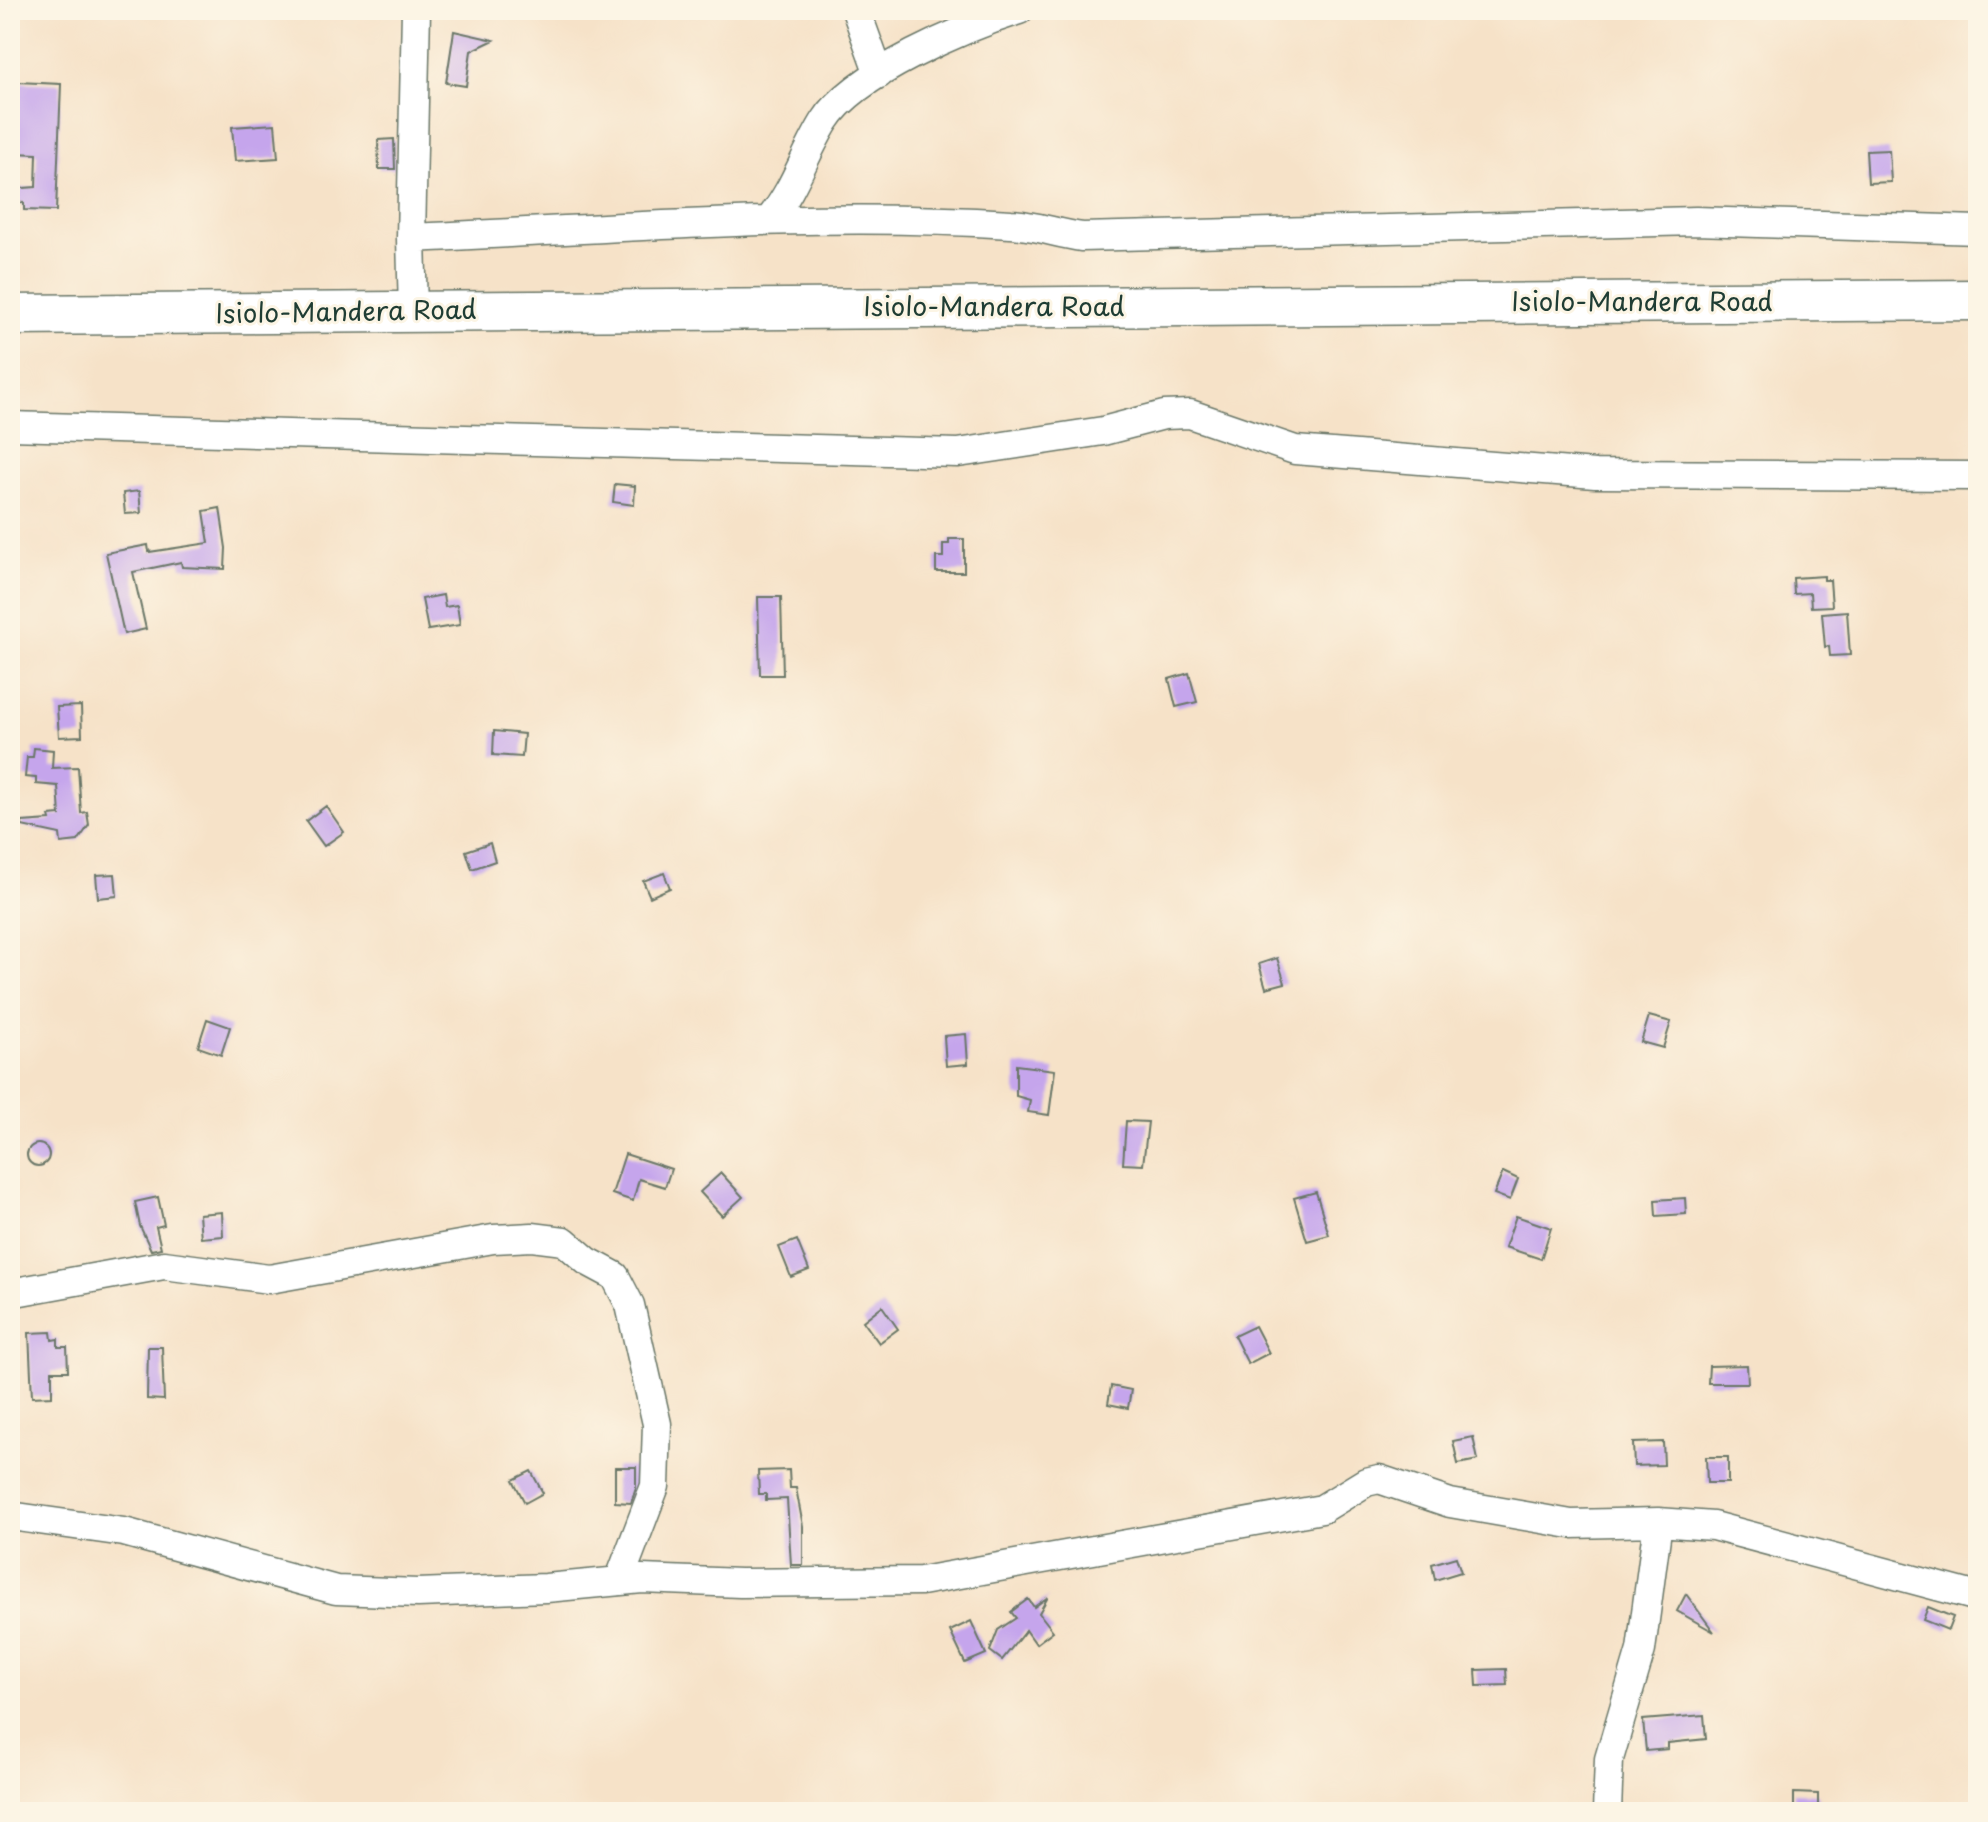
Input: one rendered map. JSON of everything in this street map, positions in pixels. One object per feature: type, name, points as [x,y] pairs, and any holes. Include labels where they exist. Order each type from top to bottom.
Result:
[{"type":"highway","name":"Isiolo-Mandera Road","points":[[10,315],[1978,300]]},
{"type":"street","points":[[856,10],[879,74]]},
{"type":"street","points":[[771,218],[790,195],[824,123],[858,87],[989,20],[1019,10]]},
{"type":"street","points":[[413,311],[411,238],[416,13]]},
{"type":"street","points":[[411,238],[666,227],[771,218],[1014,224],[1082,237],[1696,221],[1978,230]]},
{"type":"street","points":[[10,426],[958,453],[1103,431],[1177,413],[1190,414],[1295,450],[1579,472],[1978,476]]},
{"type":"street","points":[[10,1293],[164,1265],[269,1279],[493,1239],[532,1237],[564,1241],[587,1261],[615,1276],[625,1295],[657,1424],[655,1486],[619,1581]]},
{"type":"street","points":[[10,1516],[124,1532],[336,1590],[418,1593],[619,1581],[921,1581],[1322,1509],[1366,1482],[1379,1479],[1450,1503],[1571,1524],[1658,1522],[1713,1526],[1978,1597]]},
{"type":"street","points":[[1607,1812],[1609,1759],[1641,1650],[1658,1522]]},
{"type":"building","points":[[454,31],[494,40],[471,51],[466,86],[446,83]]},
{"type":"building","points":[[17,82],[61,84],[56,211],[24,210],[24,203],[10,202],[10,189],[36,187],[37,154],[14,153]]},
{"type":"building","points":[[275,124],[278,158],[235,161],[232,127]]},
{"type":"building","points":[[394,139],[395,169],[379,169],[378,140]]},
{"type":"building","points":[[1889,150],[1891,182],[1868,183],[1866,151]]},
{"type":"building","points":[[615,484],[635,486],[634,505],[613,502]]},
{"type":"building","points":[[139,491],[141,513],[125,514],[123,493]]},
{"type":"building","points":[[220,508],[226,548],[225,569],[182,567],[181,562],[133,572],[146,629],[124,634],[106,553],[148,545],[149,552],[209,543],[204,511]]},
{"type":"building","points":[[949,539],[964,539],[964,572],[936,572],[936,557],[943,557],[943,544],[949,544]]},
{"type":"building","points":[[1824,576],[1824,580],[1830,580],[1832,606],[1811,607],[1810,593],[1794,594],[1793,578]]},
{"type":"building","points":[[443,595],[445,607],[457,605],[460,625],[428,630],[422,599]]},
{"type":"building","points":[[758,597],[781,597],[783,675],[760,675]]},
{"type":"building","points":[[1847,611],[1850,655],[1830,656],[1829,646],[1825,647],[1822,613]]},
{"type":"building","points":[[1189,673],[1197,702],[1176,707],[1169,679]]},
{"type":"building","points":[[81,706],[82,736],[59,737],[57,707]]},
{"type":"building","points":[[494,731],[524,734],[522,757],[493,755]]},
{"type":"building","points":[[34,748],[53,750],[52,768],[78,767],[81,813],[87,812],[89,825],[78,841],[61,843],[60,834],[22,826],[22,822],[50,820],[49,816],[60,815],[58,786],[36,784],[36,778],[25,777],[27,757],[33,757]]},
{"type":"building","points":[[326,806],[344,832],[324,846],[306,821]]},
{"type":"building","points":[[490,843],[495,861],[472,869],[466,851]]},
{"type":"building","points":[[664,873],[670,888],[650,897],[643,881]]},
{"type":"building","points":[[115,874],[117,896],[98,898],[96,875]]},
{"type":"building","points":[[1277,958],[1285,983],[1266,988],[1259,964]]},
{"type":"building","points":[[1649,1016],[1671,1022],[1663,1048],[1641,1042]]},
{"type":"building","points":[[207,1019],[230,1027],[221,1055],[198,1047]]},
{"type":"building","points":[[966,1034],[968,1064],[946,1066],[944,1036]]},
{"type":"building","points":[[1016,1065],[1055,1070],[1049,1115],[1028,1112],[1030,1100],[1016,1096]]},
{"type":"building","points":[[1126,1121],[1148,1122],[1143,1165],[1123,1164]]},
{"type":"building","points":[[38,1144],[49,1155],[38,1166],[27,1155]]},
{"type":"building","points":[[625,1154],[671,1169],[665,1187],[639,1179],[633,1201],[612,1194]]},
{"type":"building","points":[[1503,1172],[1518,1179],[1510,1200],[1494,1194]]},
{"type":"building","points":[[721,1173],[743,1197],[722,1216],[700,1192]]},
{"type":"building","points":[[1316,1192],[1329,1235],[1307,1241],[1294,1198]]},
{"type":"building","points":[[158,1197],[164,1225],[156,1227],[161,1248],[151,1250],[140,1226],[135,1202]]},
{"type":"building","points":[[1685,1198],[1686,1214],[1656,1216],[1655,1200]]},
{"type":"building","points":[[222,1212],[223,1236],[201,1238],[199,1214]]},
{"type":"building","points":[[1516,1216],[1551,1228],[1541,1259],[1505,1247]]},
{"type":"building","points":[[797,1240],[809,1270],[791,1277],[779,1247]]},
{"type":"building","points":[[882,1306],[898,1329],[879,1343],[863,1321]]},
{"type":"building","points":[[1255,1326],[1269,1353],[1248,1364],[1234,1336]]},
{"type":"building","points":[[51,1332],[52,1340],[58,1339],[58,1347],[67,1347],[68,1371],[52,1371],[52,1396],[32,1397],[29,1333]]},
{"type":"building","points":[[148,1347],[162,1347],[164,1400],[147,1399]]},
{"type":"building","points":[[1747,1365],[1748,1383],[1708,1383],[1709,1366]]},
{"type":"building","points":[[1111,1386],[1131,1390],[1128,1408],[1108,1404]]},
{"type":"building","points":[[1473,1437],[1478,1460],[1458,1464],[1453,1441]]},
{"type":"building","points":[[1663,1442],[1664,1465],[1634,1466],[1633,1443]]},
{"type":"building","points":[[1706,1457],[1728,1457],[1728,1483],[1707,1483]]},
{"type":"building","points":[[615,1467],[636,1467],[636,1488],[631,1503],[615,1502]]},
{"type":"building","points":[[789,1470],[790,1488],[796,1488],[803,1526],[803,1565],[791,1565],[787,1499],[766,1500],[766,1494],[759,1494],[758,1471]]},
{"type":"building","points":[[531,1471],[543,1493],[525,1503],[513,1480]]},
{"type":"building","points":[[1456,1557],[1461,1572],[1435,1580],[1432,1564]]},
{"type":"building","points":[[1686,1594],[1714,1632],[1677,1611]]},
{"type":"building","points":[[1048,1597],[1039,1613],[1053,1631],[1036,1644],[1026,1630],[1002,1660],[990,1651],[998,1630],[1016,1618],[1011,1612],[1028,1599],[1034,1607]]},
{"type":"building","points":[[1928,1607],[1953,1617],[1948,1630],[1923,1620]]},
{"type":"building","points":[[971,1621],[986,1654],[965,1663],[950,1631]]},
{"type":"building","points":[[1506,1669],[1507,1685],[1477,1686],[1476,1670]]},
{"type":"building","points":[[1704,1715],[1706,1739],[1668,1743],[1668,1749],[1646,1751],[1643,1720]]},
{"type":"building","points":[[1794,1793],[1818,1794],[1818,1812],[1794,1812]]}]
